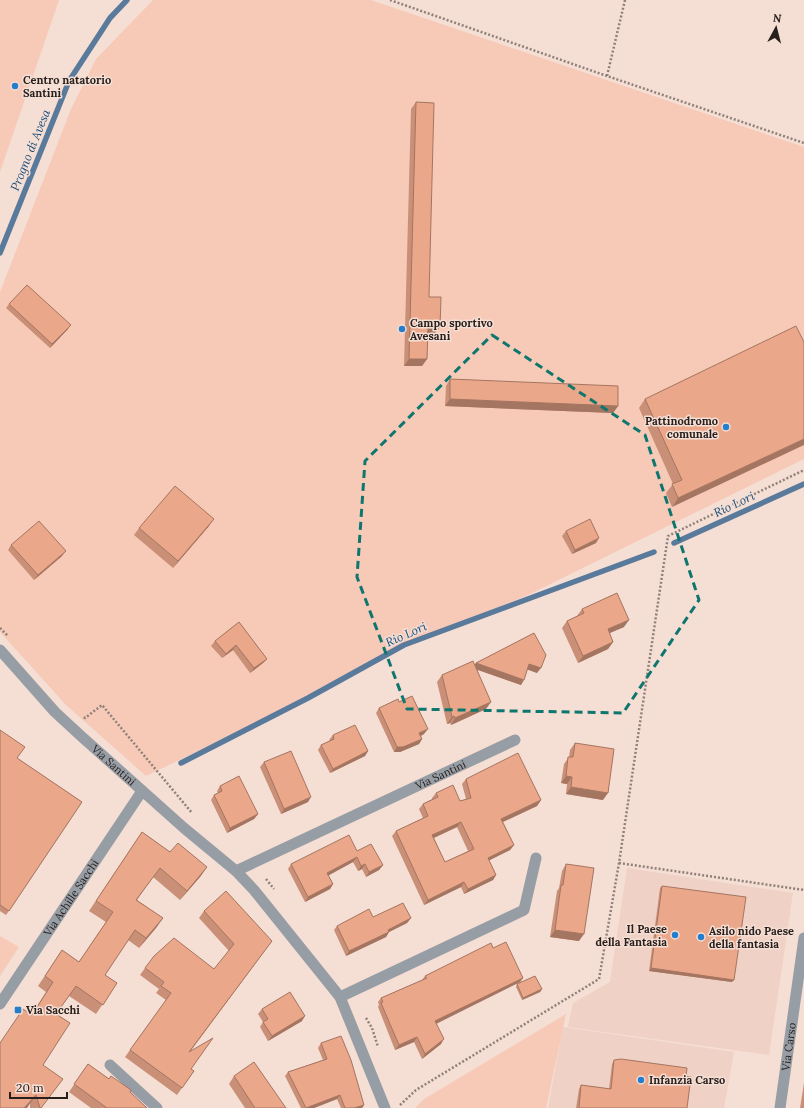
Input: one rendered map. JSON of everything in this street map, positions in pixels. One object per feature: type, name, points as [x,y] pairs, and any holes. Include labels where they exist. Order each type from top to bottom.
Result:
[{"type":"street","name":"Via Santini","points":[[0,650],[55,712],[142,791],[236,870],[304,951],[340,997],[385,1108]]},
{"type":"street","name":"Via Santini","points":[[236,870],[515,740]]},
{"type":"street","name":"Via Achille Sacchi","points":[[0,1004],[142,791]]},
{"type":"street","points":[[340,997],[524,910],[536,858]]},
{"type":"street","name":"Via Carso","points":[[780,1108],[804,938]]},
{"type":"street","points":[[110,1065],[157,1108]]},
{"type":"path","points":[[390,0],[804,143]]},
{"type":"path","points":[[607,76],[625,0]]},
{"type":"path","points":[[397,1108],[416,1090],[600,979],[620,863],[668,536],[804,470]]},
{"type":"path","points":[[620,863],[804,890]]},
{"type":"highlighted area","points":[[492,335],[645,435],[699,600],[623,713],[407,709],[357,577],[365,461]]},
{"type":"shaded area","name":"Centro natatorio Santini","points":[[0,0],[59,0],[0,172]]},
{"type":"shaded area","name":"Campo sportivo Avesani","points":[[153,0],[371,0],[804,147],[804,459],[526,596],[404,645],[308,698],[146,776],[66,705],[0,632],[0,292],[71,109],[96,59]]},
{"type":"shaded area","name":"Asilo nido Paese della fantasia","points":[[627,868],[793,893],[769,1055],[568,1027],[573,1003],[610,982]]},
{"type":"shaded area","points":[[0,936],[19,947],[0,976]]},
{"type":"shaded area","points":[[566,1014],[546,1108],[415,1108],[424,1099]]},
{"type":"shaded area","name":"Infanzia Carso","points":[[563,1027],[734,1052],[724,1108],[548,1108]]},
{"type":"building","points":[[416,102],[434,103],[429,297],[441,297],[440,327],[428,326],[427,359],[409,359]]},
{"type":"building","points":[[27,285],[71,325],[52,344],[9,304]]},
{"type":"building","name":"Pattinodromo comunale","points":[[796,326],[804,342],[804,439],[678,498],[672,484],[682,480],[645,399]]},
{"type":"building","points":[[450,379],[618,386],[618,406],[450,399]]},
{"type":"building","points":[[175,486],[214,519],[178,561],[139,528]]},
{"type":"building","points":[[590,519],[599,538],[575,550],[566,531]]},
{"type":"building","points":[[39,521],[66,551],[38,575],[11,545]]},
{"type":"building","points":[[617,593],[629,620],[608,629],[613,642],[583,656],[567,621],[584,613],[582,609]]},
{"type":"building","points":[[239,622],[267,659],[254,668],[236,645],[226,654],[215,641]]},
{"type":"building","points":[[534,633],[546,655],[541,668],[529,664],[524,680],[476,663]]},
{"type":"building","points":[[473,661],[491,702],[455,718],[454,716],[452,717],[442,675]]},
{"type":"building","points":[[412,696],[428,729],[419,733],[422,739],[403,747],[397,747],[379,708],[398,699],[399,702]]},
{"type":"building","points":[[355,725],[368,751],[333,769],[321,745],[334,739],[333,735]]},
{"type":"building","points":[[0,730],[25,747],[17,758],[82,802],[9,911],[0,905]]},
{"type":"building","points":[[575,743],[614,749],[608,793],[571,787],[572,777],[566,776],[568,757],[573,757]]},
{"type":"building","points":[[291,751],[311,797],[284,809],[264,762]]},
{"type":"building","points":[[518,753],[541,800],[501,819],[514,845],[488,858],[496,875],[468,889],[464,882],[428,900],[396,831],[428,816],[423,804],[438,797],[436,793],[453,785],[460,801],[471,798],[466,779]],"holes":[[[461,822],[474,849],[445,862],[432,835]]]},
{"type":"building","points":[[239,776],[258,814],[230,828],[214,795],[222,791],[220,786]]},
{"type":"building","points":[[142,832],[170,852],[178,843],[207,867],[187,891],[160,868],[136,900],[163,918],[146,938],[135,930],[105,975],[117,983],[103,1005],[76,986],[56,1014],[70,1023],[43,1065],[63,1079],[41,1108],[36,1095],[24,1108],[0,1108],[0,1043],[23,1009],[32,1015],[53,982],[45,976],[62,950],[79,962],[113,912],[96,901]]},
{"type":"building","points":[[349,835],[357,851],[371,844],[383,865],[369,872],[365,864],[361,866],[357,857],[327,873],[333,884],[308,897],[291,864]]},
{"type":"building","points":[[566,864],[594,868],[584,934],[555,930],[561,885],[563,885]]},
{"type":"building","name":"Il Paese della Fantasia","points":[[662,886],[746,897],[734,980],[651,968]]},
{"type":"building","points":[[226,891],[272,941],[189,1052],[213,1038],[191,1069],[194,1071],[182,1088],[130,1050],[171,993],[161,986],[164,982],[145,968],[154,956],[174,938],[214,969],[234,944],[204,911]]},
{"type":"building","points":[[403,903],[411,918],[388,930],[389,932],[349,951],[337,926],[369,909],[373,917]]},
{"type":"building","points":[[506,942],[523,978],[435,1021],[444,1039],[425,1054],[417,1037],[399,1045],[381,1003],[383,1002],[381,998],[427,978],[425,976],[491,943],[493,948]]},
{"type":"building","points":[[535,976],[542,989],[523,998],[517,984]]},
{"type":"building","points":[[290,992],[305,1016],[272,1036],[263,1022],[268,1019],[262,1009]]},
{"type":"building","points":[[341,1036],[351,1060],[364,1105],[354,1108],[345,1108],[340,1095],[306,1108],[288,1072],[327,1059],[321,1043]]},
{"type":"building","points":[[621,1059],[687,1068],[686,1076],[691,1077],[687,1108],[579,1108],[581,1085],[611,1089],[614,1060]]},
{"type":"building","points":[[254,1062],[286,1108],[255,1108],[234,1076]]},
{"type":"building","points":[[88,1064],[109,1079],[111,1076],[131,1090],[130,1092],[147,1108],[107,1108],[74,1084]]},
{"type":"waterway","name":"Progno di Avesa","points":[[0,253],[69,81],[110,18],[127,0]]},
{"type":"waterway","name":"Rio Lori","points":[[674,543],[804,484]]},
{"type":"waterway","name":"Rio Lori","points":[[181,763],[308,698],[404,645],[654,552]]},
{"type":"place","name":"Centro natatorio Santini","points":[[15,86]]},
{"type":"place","name":"Campo sportivo Avesani","points":[[402,329]]},
{"type":"place","name":"Pattinodromo comunale","points":[[726,427]]},
{"type":"place","name":"Il Paese della Fantasia","points":[[675,935]]},
{"type":"place","name":"Asilo nido Paese della fantasia","points":[[701,937]]},
{"type":"place","name":"Via Sacchi","points":[[18,1010]]},
{"type":"place","name":"Infanzia Carso","points":[[641,1080]]}]
